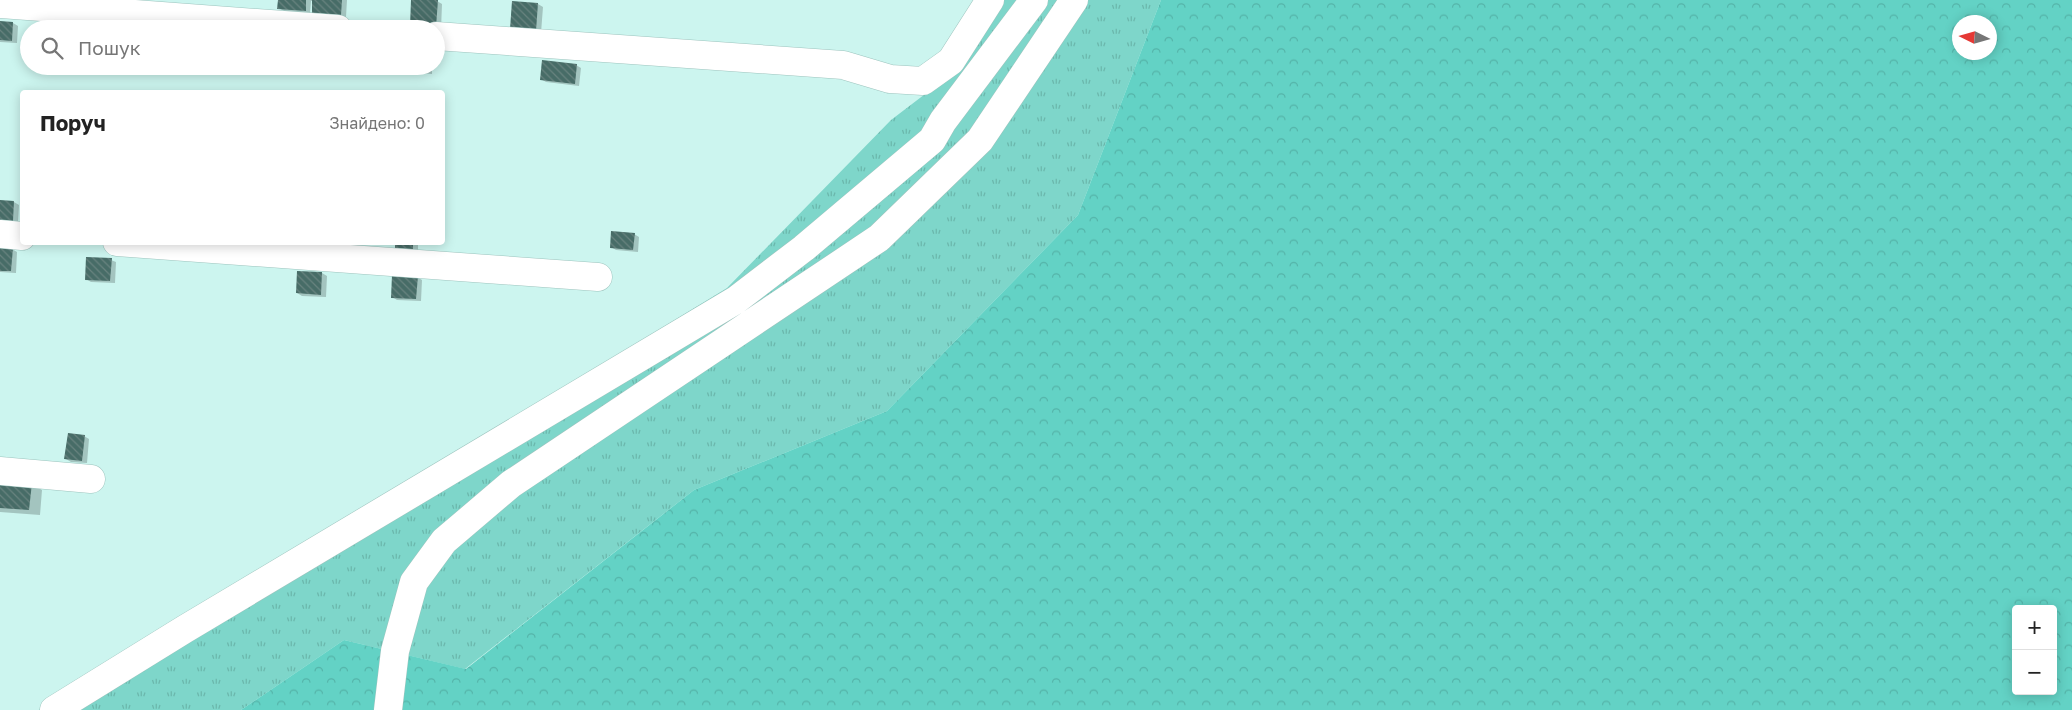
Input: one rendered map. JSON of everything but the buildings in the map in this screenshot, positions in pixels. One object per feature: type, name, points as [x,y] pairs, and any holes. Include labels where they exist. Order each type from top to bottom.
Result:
[{"type":"street","points":[[445,37],[843,65],[890,78],[923,81],[951,61],[990,0]]},
{"type":"street","points":[[54,710],[185,629],[736,300],[804,248],[932,140],[943,121],[1034,0]]},
{"type":"street","points":[[388,710],[395,651],[414,582],[444,541],[511,484],[880,238],[980,140],[1074,0]]},
{"type":"street","points":[[0,4],[216,20]]},
{"type":"street","points":[[0,234],[20,236]]},
{"type":"street","points":[[156,245],[598,278]]},
{"type":"street","points":[[0,471],[91,479]]},
{"type":"green space","points":[[1001,0],[1161,0],[1078,215],[887,411],[694,490],[465,669],[344,640],[241,710],[39,710],[727,288],[891,120],[958,69]]},
{"type":"green space","points":[[1161,0],[2072,0],[2072,710],[241,710],[344,640],[466,669],[694,490],[887,411],[1078,215]]}]
